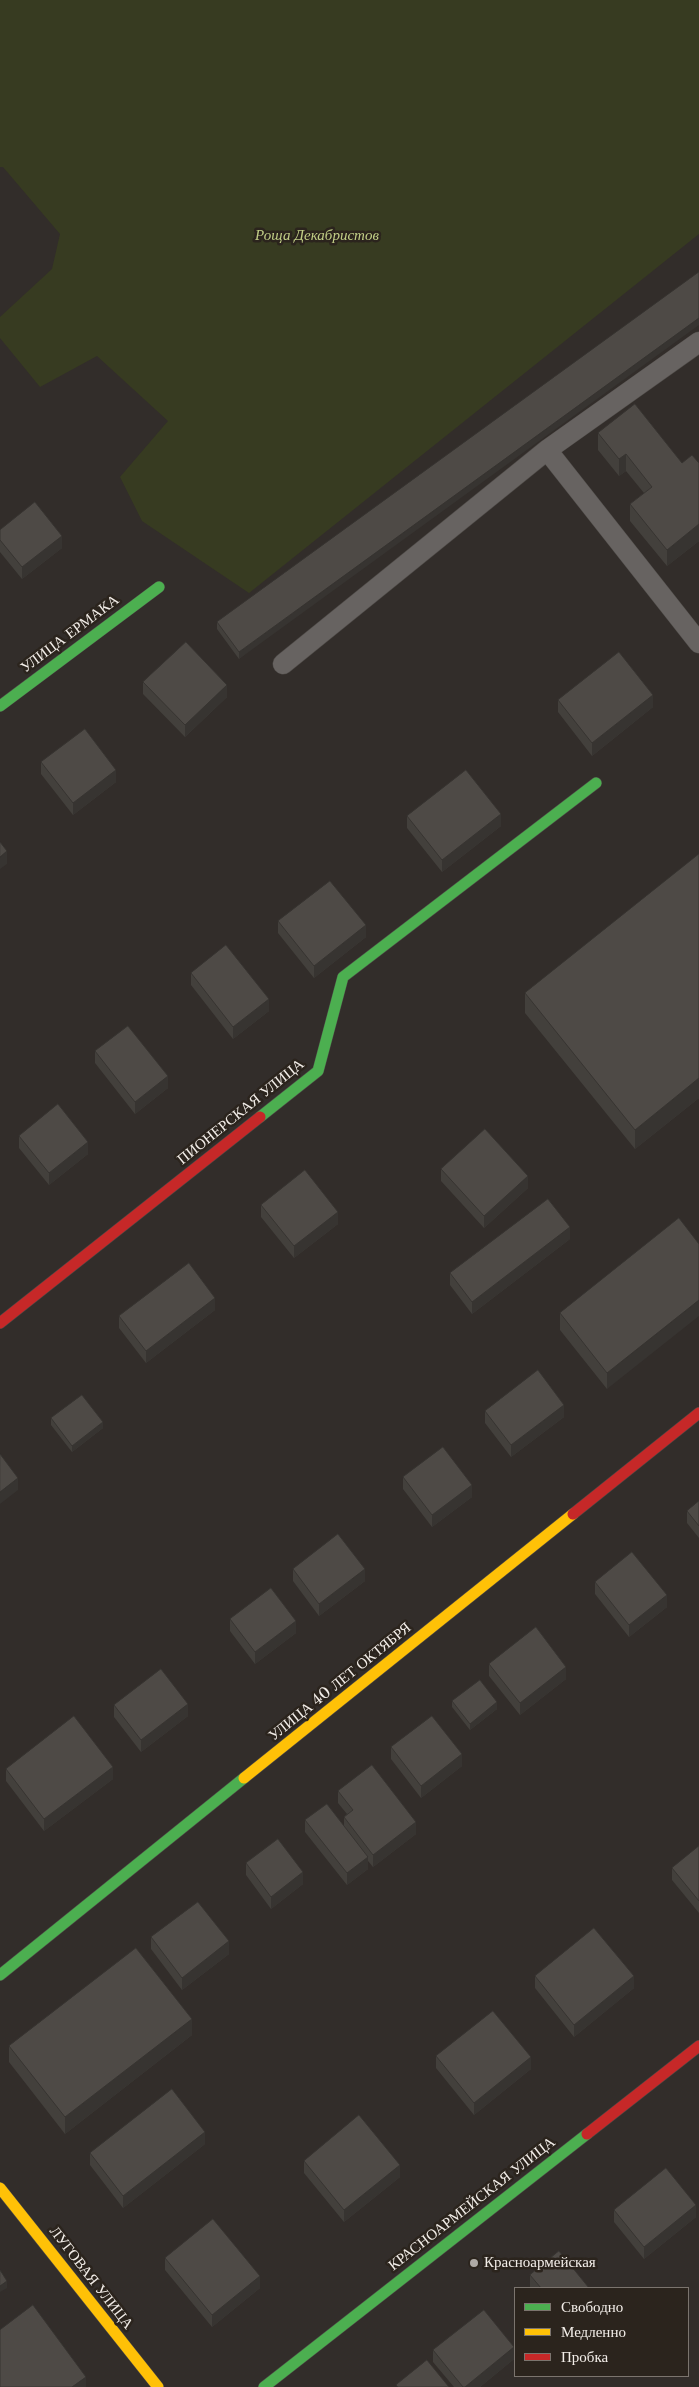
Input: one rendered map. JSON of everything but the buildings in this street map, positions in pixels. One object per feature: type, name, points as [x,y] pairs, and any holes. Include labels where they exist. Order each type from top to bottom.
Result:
[{"type":"street","name":"УЛИЦА ЕРМАКА","points":[[0,706],[159,587]]},
{"type":"street","name":"ПИОНЕРСКАЯ УЛИЦА","points":[[0,1323],[318,1071],[343,977],[596,783]]},
{"type":"street","name":"УЛИЦА 40 ЛЕТ ОКТЯБРЯ","points":[[0,1975],[699,1413]]},
{"type":"street","name":"КРАСНОАРМЕЙСКАЯ УЛИЦА","points":[[264,2387],[699,2046]]},
{"type":"street","name":"ЛУГОВАЯ УЛИЦА","points":[[0,2188],[158,2387]]},
{"type":"lane","points":[[284,664],[547,450],[699,342]]},
{"type":"lane","points":[[547,450],[699,643]]},
{"type":"green space","name":"Роща Декабристов","points":[[0,0],[699,0],[699,234],[249,593],[142,521],[120,477],[168,421],[97,356],[40,387],[0,338],[0,317],[52,269],[60,234],[3,167],[0,167]]},
{"type":"traffic: fast","points":[[0,706],[159,587]]},
{"type":"traffic: fast","points":[[260,1117],[318,1071],[343,977],[596,783]]},
{"type":"traffic: fast","points":[[0,1975],[244,1778]]},
{"type":"traffic: fast","points":[[264,2387],[587,2134]]},
{"type":"traffic: slow","points":[[244,1778],[573,1514]]},
{"type":"traffic: slow","points":[[0,2188],[158,2387]]},
{"type":"traffic: jam","points":[[0,1323],[260,1117]]},
{"type":"traffic: jam","points":[[573,1514],[699,1413]]},
{"type":"traffic: jam","points":[[587,2134],[699,2046]]},
{"type":"place","name":"Красноармейская","points":[[474,2263]]}]
